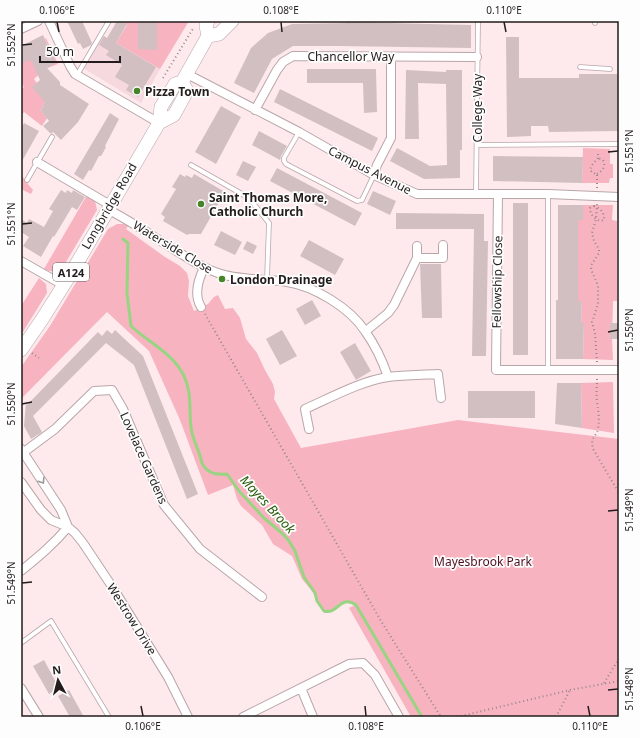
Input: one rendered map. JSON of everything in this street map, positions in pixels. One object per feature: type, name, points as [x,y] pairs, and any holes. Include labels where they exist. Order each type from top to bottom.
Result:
[{"type":"main road","name":"Longbridge Road","points":[[26,351],[41,321],[159,123],[161,107],[175,84],[185,78],[208,36],[206,26],[208,21]]},
{"type":"main road","points":[[208,36],[219,34],[227,22]]},
{"type":"street","points":[[21,29],[38,21]]},
{"type":"street","points":[[49,21],[72,72],[159,123]]},
{"type":"street","name":"Chancellor Way","points":[[255,110],[277,70],[283,62],[293,56],[477,57]]},
{"type":"street","points":[[374,174],[390,138],[391,57]]},
{"type":"street","name":"Campus Avenue","points":[[185,78],[255,110],[374,174],[417,194],[548,194],[619,197]]},
{"type":"street","name":"Waterside Close","points":[[37,162],[204,268],[218,274],[229,276],[290,282],[318,292],[342,308],[366,331],[384,363],[388,377]]},
{"type":"street","name":"Fellowship Close","points":[[498,194],[496,370],[548,370]]},
{"type":"street","points":[[417,258],[443,258],[443,245]]},
{"type":"street","points":[[366,331],[388,313],[394,305],[417,258],[416,246]]},
{"type":"street","points":[[21,261],[63,285]]},
{"type":"street","points":[[201,308],[197,295],[198,284],[204,268]]},
{"type":"street","points":[[548,370],[619,370]]},
{"type":"street","points":[[308,429],[305,409],[344,391],[388,377],[438,374],[441,398]]},
{"type":"street","name":"Lovelace Gardens","points":[[22,450],[55,429],[94,391],[112,390],[123,409],[164,506],[200,549],[262,597]]},
{"type":"street","name":"Westrow Drive","points":[[22,450],[61,510],[68,527]]},
{"type":"street","name":"Westrow Drive","points":[[21,482],[41,510],[51,520],[68,527],[83,543],[113,588],[168,677],[188,717]]},
{"type":"street","points":[[21,570],[51,545],[68,527]]},
{"type":"street","points":[[243,717],[348,664],[363,663],[375,675],[398,717]]},
{"type":"street","points":[[21,688],[39,717]]},
{"type":"street","points":[[301,688],[313,717]]},
{"type":"lane","points":[[77,75],[109,21]]},
{"type":"lane","name":"College Way","points":[[476,194],[478,21]]},
{"type":"lane","points":[[580,68],[610,68]]},
{"type":"lane","points":[[298,132],[284,158],[286,164],[357,201],[362,200],[374,174]]},
{"type":"lane","points":[[27,180],[52,137]]},
{"type":"lane","points":[[477,145],[619,144]]},
{"type":"lane","points":[[191,165],[249,198],[268,223],[267,279]]},
{"type":"lane","points":[[548,194],[548,370]]},
{"type":"lane","points":[[21,643],[51,621],[109,717]]},
{"type":"path","points":[[164,78],[194,26]]},
{"type":"path","points":[[598,144],[598,158],[590,170],[593,173],[598,174]]},
{"type":"path","points":[[598,158],[603,160],[605,164],[604,168],[598,174],[596,219],[592,233],[594,241],[599,249],[599,253],[592,264],[598,286],[598,304],[592,322],[595,333],[597,401],[600,411],[597,433],[593,436],[592,442],[593,449],[619,493]]},
{"type":"path","points":[[594,206],[597,207],[604,216],[604,220],[600,221],[596,219],[590,212],[590,208],[594,206]]},
{"type":"path","points":[[201,308],[381,621],[441,717]]},
{"type":"path","points":[[26,351],[39,358]]},
{"type":"path","points":[[604,684],[619,660]]},
{"type":"path","points":[[457,717],[570,690],[619,681]]},
{"type":"path","points":[[556,717],[570,690]]},
{"type":"shaded area","points":[[103,36],[160,69],[141,103],[83,68]]},
{"type":"green space","points":[[121,21],[189,21],[160,69],[116,43],[127,25]]},
{"type":"green space","points":[[46,38],[58,64],[45,69],[34,79],[48,99],[42,105],[44,107],[40,110],[47,118],[42,126],[24,112],[21,116],[21,89],[24,87],[21,82],[21,63],[50,50],[45,39]]},
{"type":"green space","points":[[583,148],[610,149],[610,164],[613,164],[613,178],[610,178],[609,183],[582,183]]},
{"type":"green space","points":[[21,176],[33,190],[31,194],[21,189]]},
{"type":"green space","points":[[87,195],[95,201],[97,210],[63,267],[54,271],[44,269]]},
{"type":"green space","points":[[583,205],[613,205],[612,220],[617,221],[617,301],[613,301],[613,360],[583,359],[584,323],[581,323],[582,301],[578,301],[578,220],[583,220]]},
{"type":"green space","name":"Mayesbrook Park","points":[[117,224],[124,224],[128,226],[126,229],[180,266],[187,273],[189,281],[188,296],[194,311],[208,304],[218,295],[225,309],[233,308],[240,318],[246,339],[257,353],[273,384],[275,392],[274,399],[301,448],[458,420],[619,439],[619,717],[411,717],[349,608],[355,605],[347,603],[333,611],[324,612],[317,603],[313,592],[302,579],[292,556],[273,544],[262,525],[241,506],[237,499],[233,485],[208,495],[180,420],[149,351],[107,312],[21,399],[21,367],[50,326],[108,229]]},
{"type":"green space","points":[[39,278],[46,284],[47,293],[21,335],[21,306]]},
{"type":"green space","points":[[613,382],[614,433],[582,428],[581,383]]},
{"type":"building","points":[[67,21],[82,21],[92,43],[91,45],[83,49],[80,43],[78,44]]},
{"type":"building","points":[[117,21],[127,24],[116,43],[156,67],[138,97],[126,90],[129,85],[115,77],[122,65],[106,55],[109,51],[99,45],[104,36],[107,38]]},
{"type":"building","points":[[138,21],[157,21],[157,50],[138,49]]},
{"type":"building","points":[[346,22],[471,25],[471,48],[293,46],[272,59],[254,93],[234,83],[251,48],[268,33],[292,24]]},
{"type":"building","points":[[43,35],[56,63],[47,68],[60,82],[60,85],[89,104],[78,122],[61,140],[53,132],[51,134],[43,126],[49,121],[40,110],[44,107],[42,105],[45,102],[32,87],[40,80],[31,60],[21,63],[21,46]]},
{"type":"building","points":[[506,37],[519,37],[519,78],[579,78],[579,74],[618,74],[619,131],[549,132],[548,126],[531,126],[531,136],[507,137]]},
{"type":"building","points":[[307,69],[376,69],[377,112],[364,113],[363,83],[307,83]]},
{"type":"building","points":[[406,70],[446,72],[446,70],[462,70],[462,150],[460,150],[460,178],[424,179],[390,161],[397,148],[430,166],[447,165],[446,84],[418,83],[419,139],[405,139]]},
{"type":"building","points":[[280,89],[378,138],[372,151],[274,102]]},
{"type":"building","points":[[221,106],[241,117],[216,164],[195,152]]},
{"type":"building","points":[[110,113],[119,119],[105,146],[104,151],[101,156],[99,156],[91,171],[89,170],[83,180],[74,174]]},
{"type":"building","points":[[24,123],[39,131],[21,163],[21,129]]},
{"type":"building","points":[[259,131],[287,146],[280,160],[252,145]]},
{"type":"building","points":[[493,156],[583,157],[582,183],[493,181]]},
{"type":"building","points":[[243,161],[256,167],[248,181],[236,175]]},
{"type":"building","points":[[277,168],[362,213],[355,226],[270,181]]},
{"type":"building","name":"Saint Thomas More, Catholic Church","points":[[180,174],[185,177],[186,175],[192,178],[194,174],[225,192],[201,234],[187,235],[163,221],[165,217],[161,214],[176,189],[172,187]]},
{"type":"building","points":[[61,190],[66,193],[67,190],[72,193],[73,190],[85,197],[77,210],[72,207],[41,257],[23,246],[29,237],[21,232],[21,219],[27,223],[29,219],[44,227],[53,211],[49,209]]},
{"type":"building","points":[[373,191],[396,201],[390,215],[367,204]]},
{"type":"building","points":[[513,203],[528,203],[528,355],[513,355]]},
{"type":"building","points":[[558,205],[583,205],[583,220],[578,220],[578,301],[582,301],[581,323],[584,323],[583,359],[556,359],[556,300],[558,300]]},
{"type":"building","points":[[396,213],[484,214],[484,241],[488,241],[486,356],[472,356],[474,229],[396,229]]},
{"type":"building","points":[[221,231],[242,242],[235,255],[214,245]]},
{"type":"building","points":[[309,240],[344,259],[335,275],[300,256]]},
{"type":"building","points":[[247,241],[257,246],[253,254],[243,249]]},
{"type":"building","points":[[420,264],[441,264],[442,318],[422,318]]},
{"type":"building","points":[[312,300],[321,316],[305,325],[296,309]]},
{"type":"building","points":[[610,323],[619,323],[619,339],[610,339]]},
{"type":"building","points":[[107,330],[112,334],[115,330],[143,356],[198,494],[187,499],[134,365],[106,343],[33,416],[42,432],[31,439],[24,426],[26,403],[27,405],[98,332],[102,336]]},
{"type":"building","points":[[282,330],[297,356],[280,365],[266,339]]},
{"type":"building","points":[[355,343],[371,371],[356,380],[340,352]]},
{"type":"building","points":[[557,383],[581,383],[582,428],[555,424]]},
{"type":"building","points":[[468,391],[535,391],[535,418],[468,418]]},
{"type":"building","points":[[44,660],[59,688],[49,694],[33,666]]},
{"type":"building","points":[[69,690],[84,717],[70,717],[58,696]]},
{"type":"waterway","name":"Mayes Brook","points":[[123,239],[128,243],[127,293],[131,326],[174,361],[184,376],[188,388],[190,421],[193,437],[203,465],[205,468],[214,473],[227,474],[239,491],[264,518],[289,541],[295,551],[304,577],[315,593],[317,601],[324,611],[333,610],[346,602],[351,602],[356,605],[422,717]]},
{"type":"place","name":"Pizza Town","points":[[137,91]]},
{"type":"place","name":"Saint Thomas More, Catholic Church","points":[[201,204]]},
{"type":"place","name":"London Drainage","points":[[222,279]]}]
